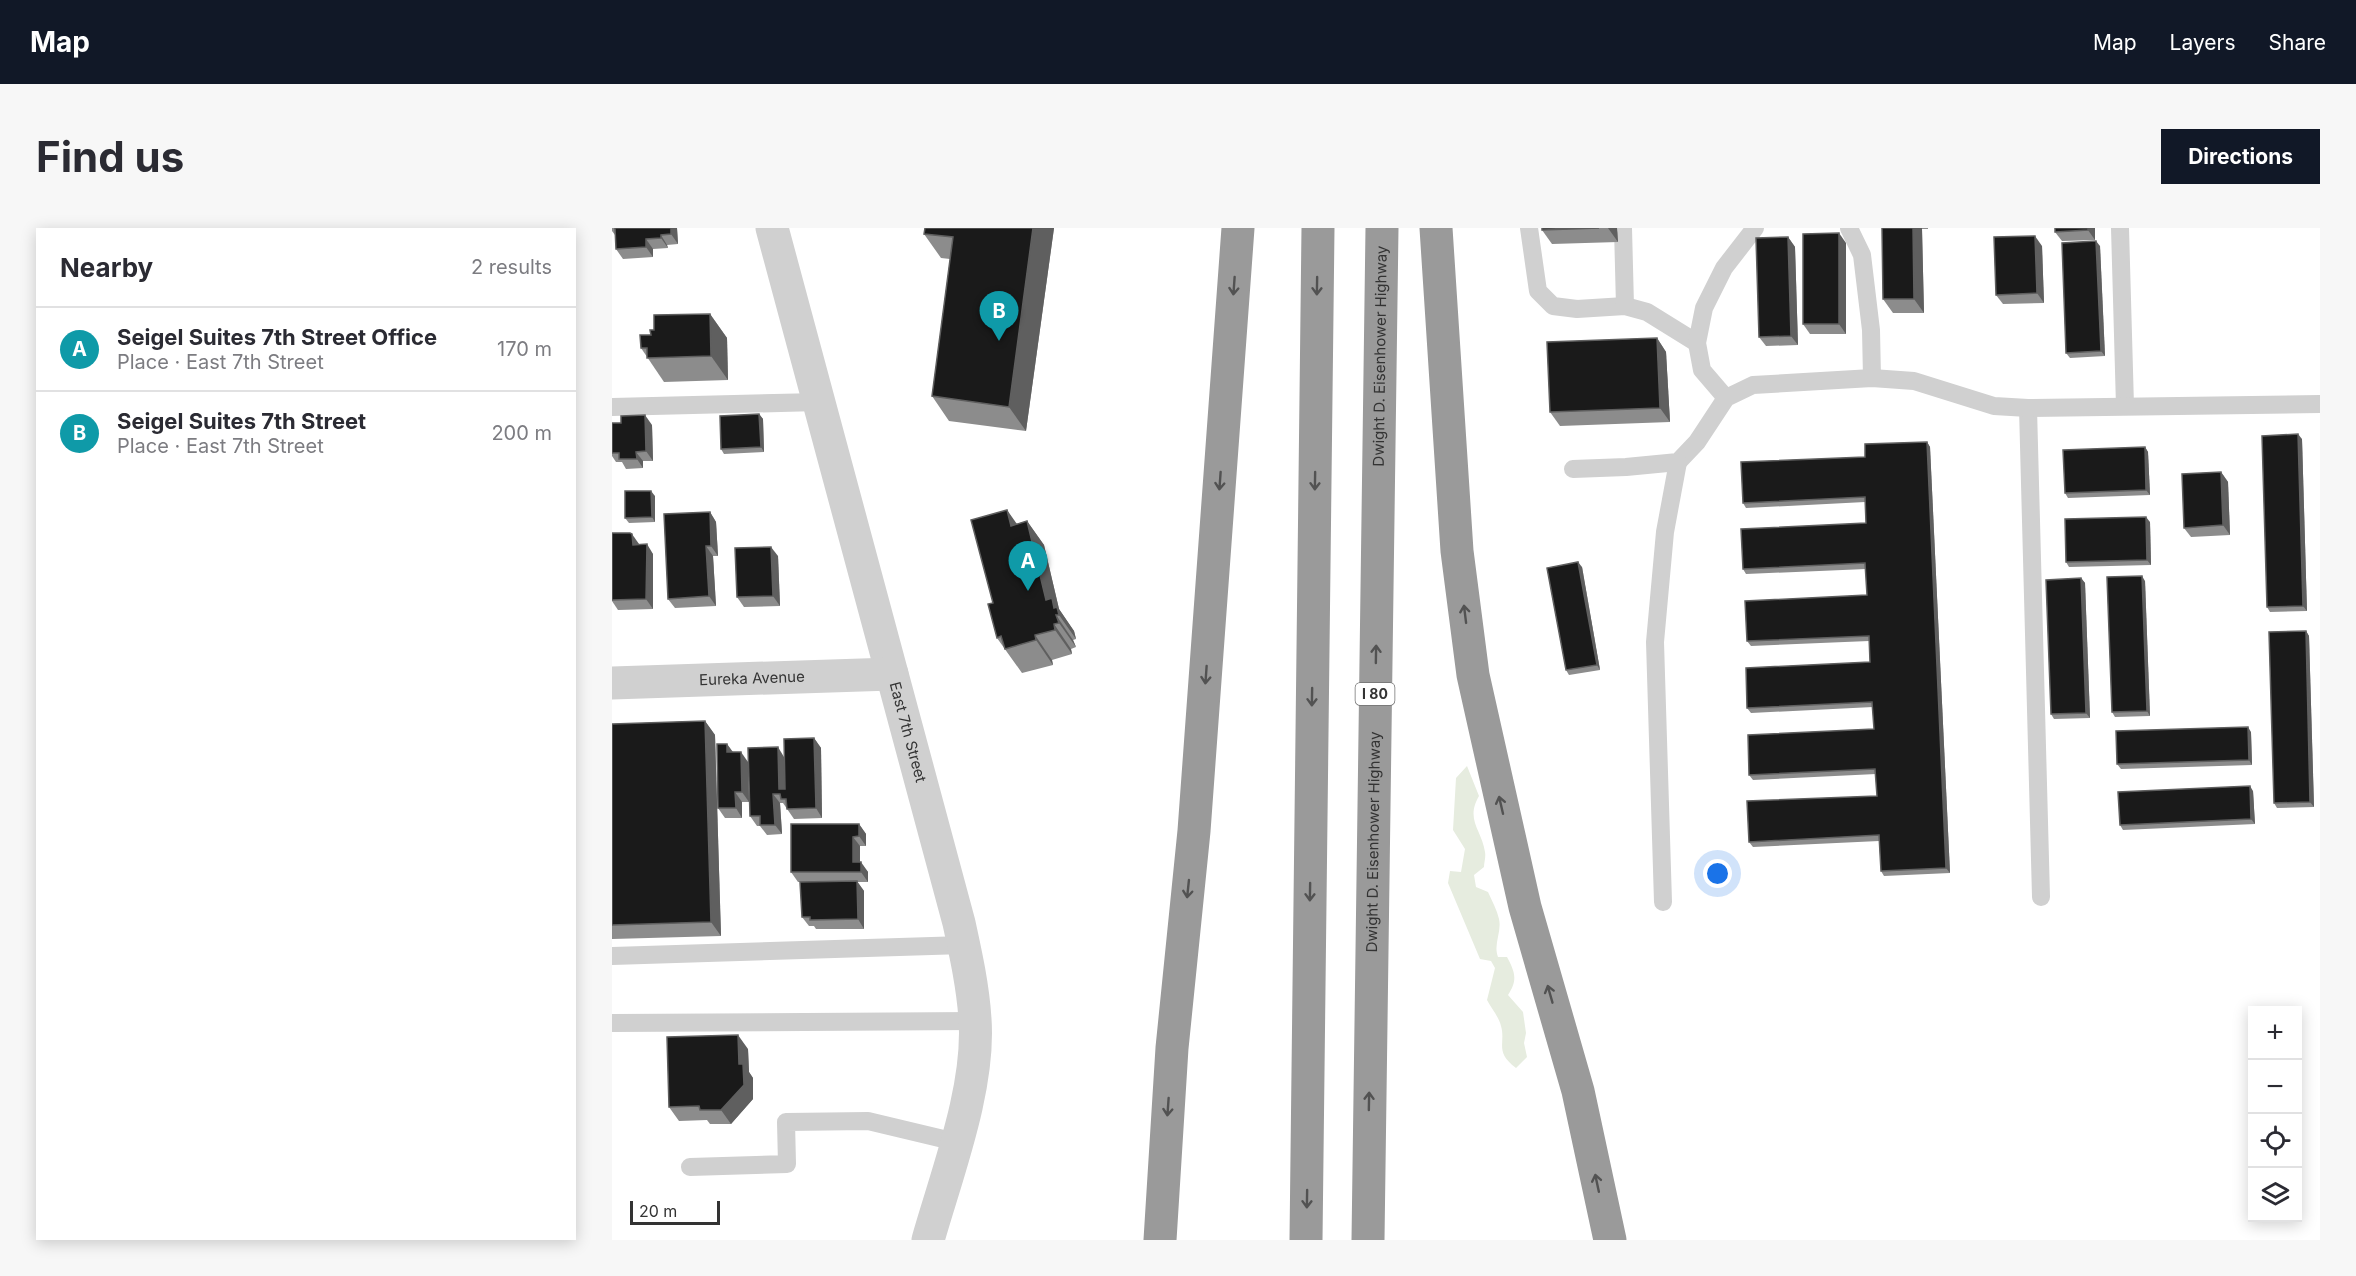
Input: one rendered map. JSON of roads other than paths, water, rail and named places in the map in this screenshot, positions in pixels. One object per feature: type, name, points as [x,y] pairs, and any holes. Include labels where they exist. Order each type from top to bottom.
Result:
[{"type":"highway","points":[[1160,1240],[1172,1048],[1194,831],[1238,228]]},
{"type":"highway","points":[[1306,1240],[1318,228]]},
{"type":"highway","name":"Dwight D. Eisenhower Highway","points":[[1368,1240],[1382,228]]},
{"type":"highway","points":[[1436,228],[1457,551],[1473,675],[1525,907],[1578,1091],[1610,1240]]},
{"type":"street","name":"East 7th Street","points":[[772,228],[964,945],[970,976],[976,1021],[974,1061],[956,1142],[928,1240]]},
{"type":"street","name":"Eureka Avenue","points":[[612,683],[892,674]]},
{"type":"lane","points":[[1529,228],[1538,291],[1553,306],[1577,309],[1625,306],[1647,312],[1697,343]]},
{"type":"lane","points":[[1623,228],[1625,306]]},
{"type":"lane","points":[[1726,398],[1702,370],[1697,343],[1704,308],[1724,268],[1755,228]]},
{"type":"lane","points":[[1849,228],[1862,255],[1871,330],[1872,378]]},
{"type":"lane","points":[[2120,228],[2126,406]]},
{"type":"lane","points":[[1663,902],[1654,642],[1665,532],[1678,462],[1696,442],[1726,398],[1753,385],[1872,378],[1914,381],[1994,406],[2028,408],[2320,404]]},
{"type":"lane","points":[[612,407],[819,402]]},
{"type":"lane","points":[[2028,408],[2041,897]]},
{"type":"lane","points":[[1573,469],[1678,462]]},
{"type":"lane","points":[[612,956],[964,945]]},
{"type":"lane","points":[[612,1023],[976,1021]]},
{"type":"lane","points":[[690,1167],[787,1164],[786,1122],[868,1121],[956,1142]]},
{"type":"place","name":"Seigel Suites 7th Street","points":[[999,341]]},
{"type":"place","name":"Seigel Suites 7th Street Office","points":[[1028,591]]}]
